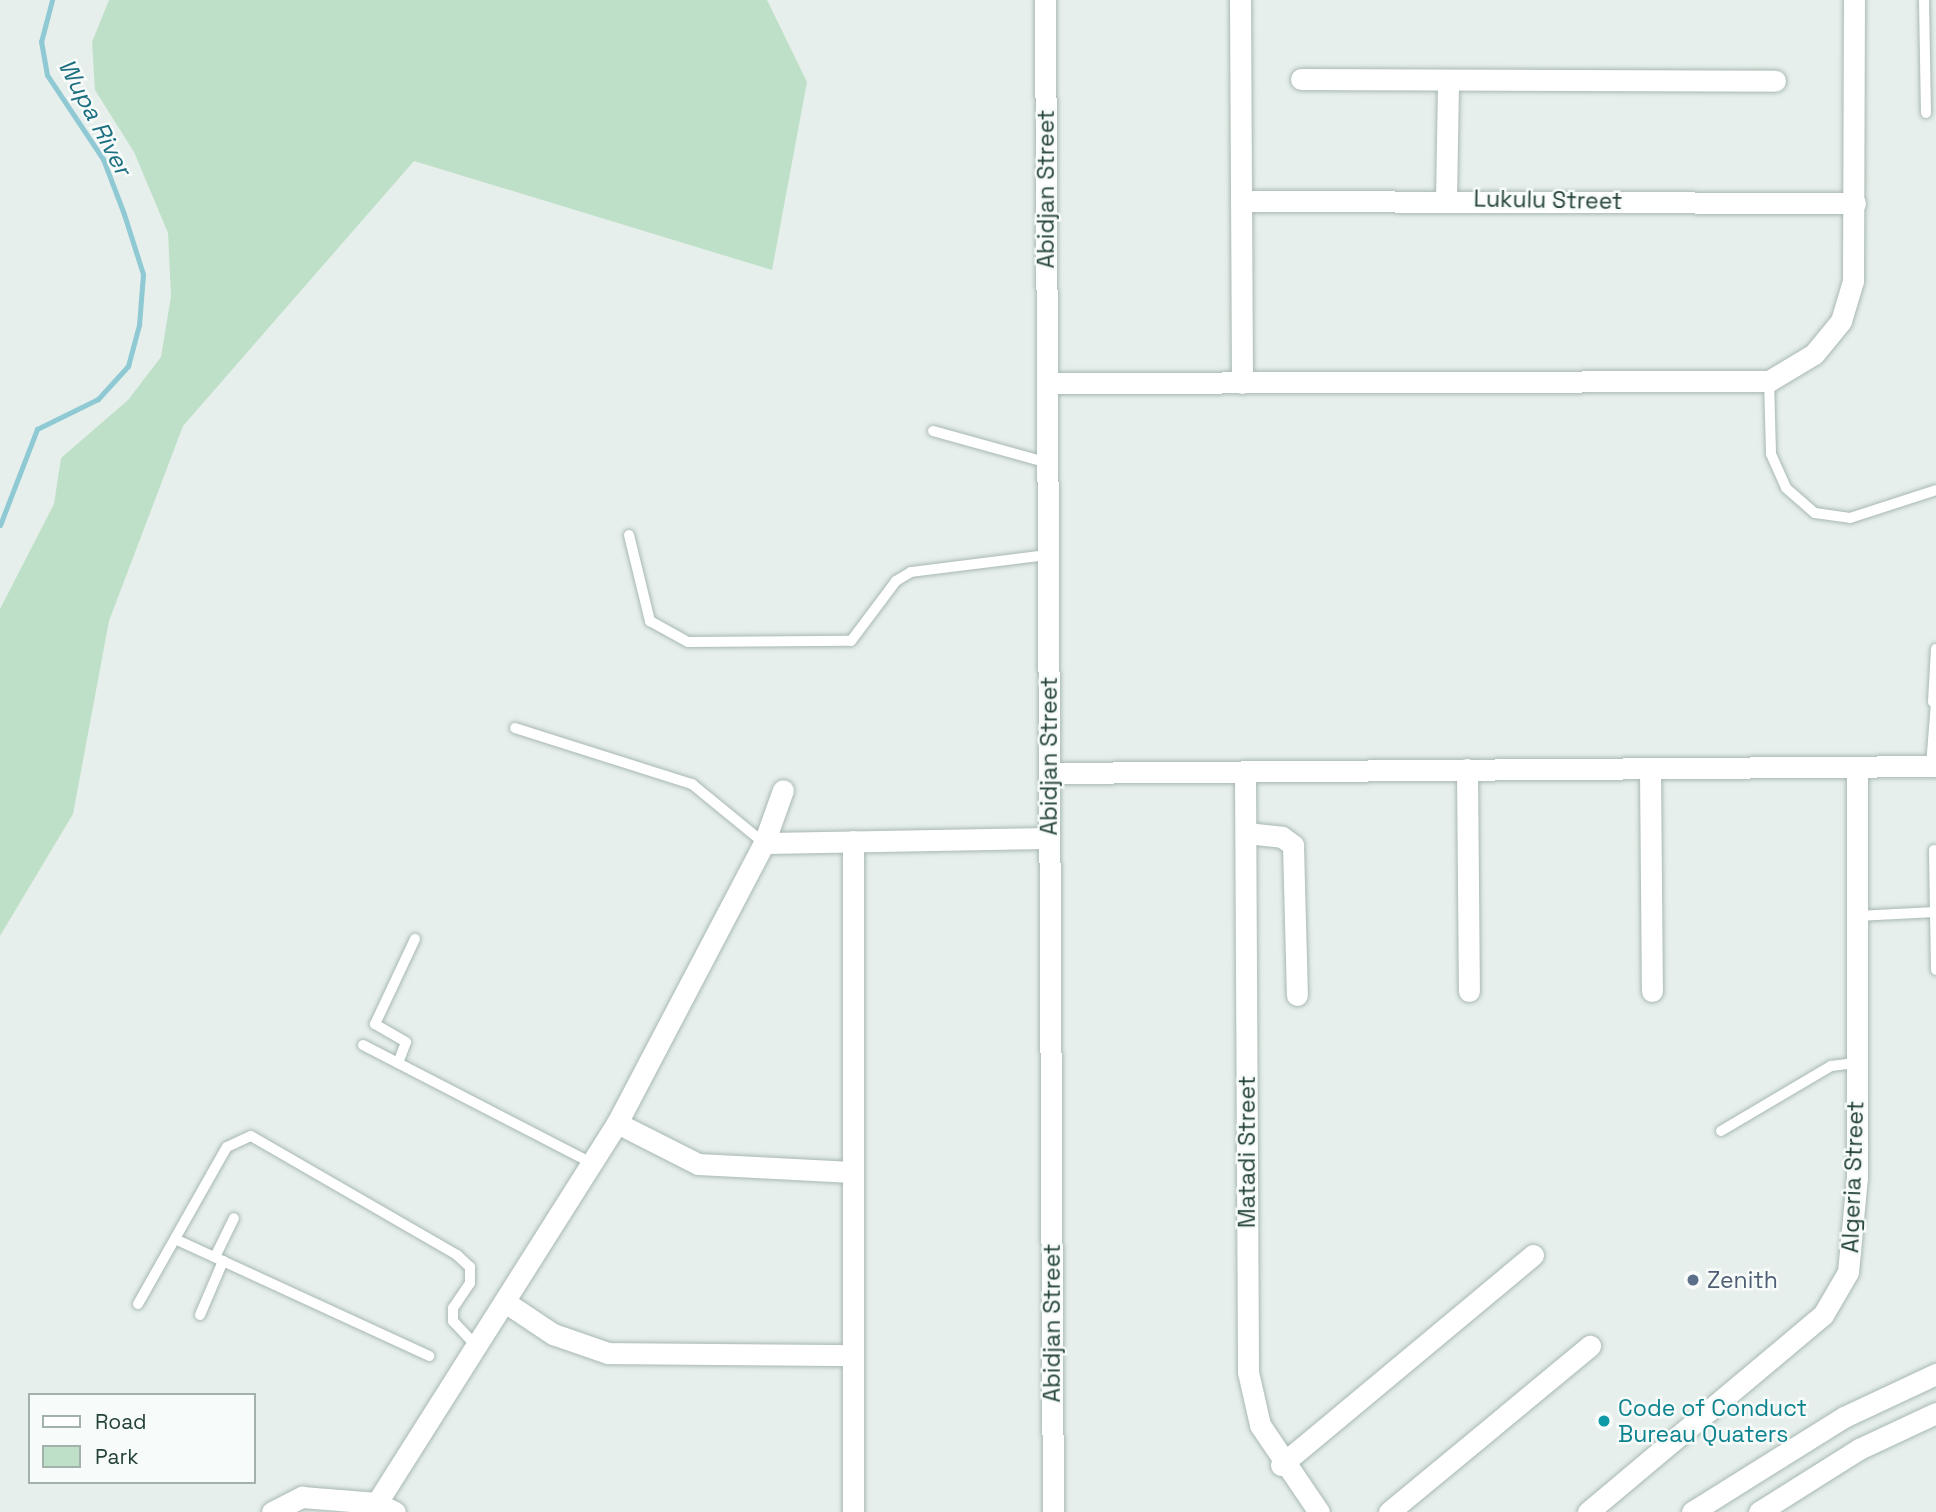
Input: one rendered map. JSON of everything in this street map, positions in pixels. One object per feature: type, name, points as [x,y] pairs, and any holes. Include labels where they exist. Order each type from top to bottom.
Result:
[{"type":"street","name":"Abidjan Street","points":[[1045,0],[1053,1512]]},
{"type":"street","points":[[1240,0],[1242,383]]},
{"type":"street","points":[[1047,383],[1769,381],[1814,355],[1842,321],[1853,281],[1854,0]]},
{"type":"street","points":[[1301,79],[1448,82],[1775,81]]},
{"type":"street","points":[[1446,200],[1448,82]]},
{"type":"street","name":"Lukulu Street","points":[[1241,201],[1854,203]]},
{"type":"street","points":[[1050,773],[1933,766]]},
{"type":"street","name":"Algeria Street","points":[[1588,1512],[1829,1304],[1848,1272],[1852,1240],[1857,1063],[1857,767]]},
{"type":"street","points":[[1467,769],[1469,991]]},
{"type":"street","points":[[1650,770],[1652,991]]},
{"type":"street","name":"Matadi Street","points":[[1245,772],[1248,1372],[1260,1425],[1281,1465],[1320,1512]]},
{"type":"street","points":[[272,1512],[302,1497],[381,1509],[477,1347],[617,1123],[764,842],[783,790]]},
{"type":"street","points":[[1246,833],[1282,837],[1293,845],[1297,995]]},
{"type":"street","points":[[764,842],[1049,838]]},
{"type":"street","points":[[853,841],[853,1512]]},
{"type":"street","points":[[617,1123],[698,1164],[852,1172]]},
{"type":"street","points":[[1281,1465],[1533,1255]]},
{"type":"street","points":[[505,1302],[553,1334],[608,1353],[852,1356]]},
{"type":"street","points":[[1389,1512],[1590,1346]]},
{"type":"street","points":[[1692,1512],[1844,1417],[1936,1374]]},
{"type":"street","points":[[1759,1512],[1859,1450],[1936,1413]]},
{"type":"lane","points":[[1924,0],[1931,64],[1926,113]]},
{"type":"lane","points":[[1769,381],[1771,454],[1786,488],[1815,513],[1850,518],[1936,490]]},
{"type":"lane","points":[[933,431],[1048,463]]},
{"type":"lane","points":[[629,535],[650,621],[665,635],[688,642],[851,641],[897,581],[911,572],[1048,555]]},
{"type":"lane","points":[[1933,766],[1936,649]]},
{"type":"lane","points":[[515,728],[692,784],[764,842]]},
{"type":"lane","points":[[1934,850],[1936,970]]},
{"type":"lane","points":[[1857,916],[1935,912]]},
{"type":"lane","points":[[398,1063],[406,1042],[375,1024],[415,939]]},
{"type":"lane","points":[[363,1045],[592,1163]]},
{"type":"lane","points":[[1721,1131],[1831,1066],[1857,1063]]},
{"type":"lane","points":[[138,1304],[227,1147],[251,1136],[457,1255],[470,1268],[470,1283],[453,1308],[453,1321],[477,1347]]},
{"type":"lane","points":[[200,1315],[234,1218]]},
{"type":"lane","points":[[175,1239],[429,1356]]},
{"type":"green space","points":[[109,0],[767,0],[807,82],[772,270],[414,161],[183,426],[109,621],[73,814],[0,936],[0,609],[54,504],[61,458],[128,400],[161,357],[171,296],[168,233],[134,152],[95,90],[92,42]]},
{"type":"waterway","name":"Wupa River","points":[[0,525],[37,429],[98,399],[128,366],[139,325],[143,274],[124,214],[103,159],[47,75],[41,42],[52,0]]},
{"type":"place","name":"Zenith","points":[[1693,1280]]},
{"type":"place","name":"Code of Conduct Bureau Quaters","points":[[1604,1421]]}]
